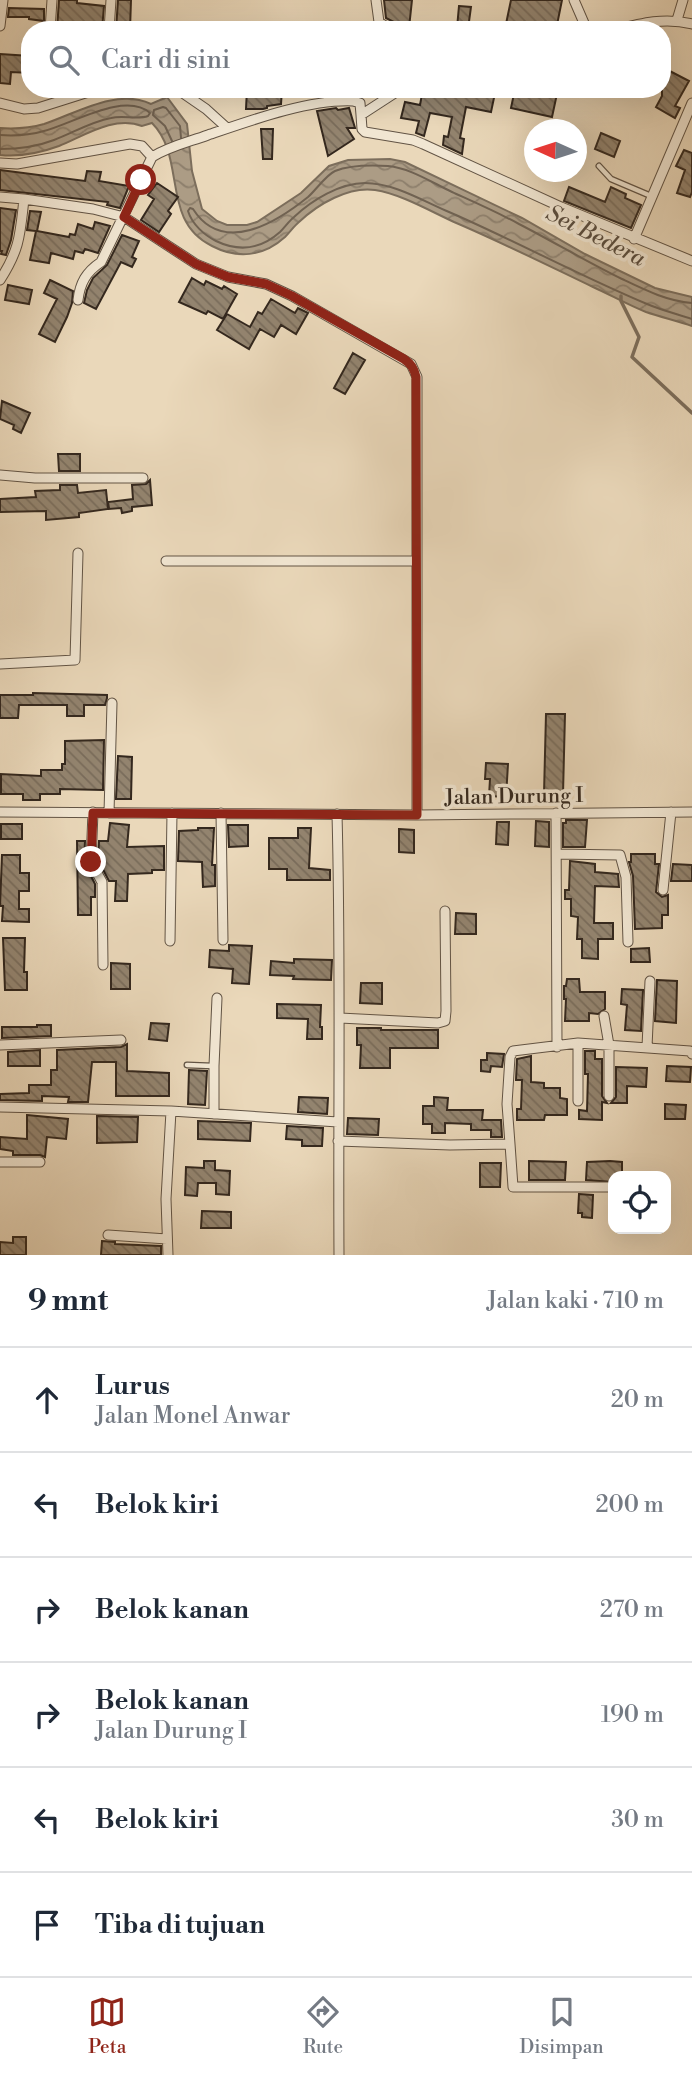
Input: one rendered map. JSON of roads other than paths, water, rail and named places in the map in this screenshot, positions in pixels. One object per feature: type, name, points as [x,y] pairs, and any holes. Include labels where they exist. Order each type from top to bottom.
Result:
[{"type":"street","points":[[0,26],[3,0]]},
{"type":"street","points":[[51,21],[52,0]]},
{"type":"street","points":[[109,21],[111,0]]},
{"type":"street","points":[[376,0],[379,21]]},
{"type":"street","points":[[574,0],[583,21]]},
{"type":"street","points":[[677,20],[683,0]]},
{"type":"street","points":[[661,21],[677,20],[692,24]]},
{"type":"street","points":[[0,103],[24,109],[38,108],[57,98]]},
{"type":"street","points":[[190,98],[227,128]]},
{"type":"street","points":[[361,115],[387,98]]},
{"type":"street","points":[[78,300],[79,287],[90,269],[101,262],[152,158],[166,149],[227,128],[296,108],[347,101],[360,103],[361,124],[365,132],[413,140],[634,239],[692,261]]},
{"type":"street","points":[[634,239],[692,103]]},
{"type":"street","points":[[0,163],[18,164],[131,144],[142,146],[152,158]]},
{"type":"street","points":[[0,197],[93,209],[124,217],[196,264],[228,277],[266,284],[411,364],[416,377],[417,815]]},
{"type":"street","points":[[0,280],[17,249],[24,199]]},
{"type":"street","points":[[0,475],[35,478],[143,478]]},
{"type":"street","points":[[0,664],[75,660],[78,553]]},
{"type":"street","points":[[166,561],[417,561]]},
{"type":"street","points":[[109,813],[112,703]]},
{"type":"street","name":"Jalan Durung I","points":[[0,812],[417,815],[692,812]]},
{"type":"street","points":[[663,890],[671,812]]},
{"type":"street","points":[[93,813],[91,862],[102,887],[103,965]]},
{"type":"street","points":[[170,940],[172,813]]},
{"type":"street","points":[[221,813],[223,940]]},
{"type":"street","points":[[556,813],[557,1047]]},
{"type":"street","points":[[337,814],[339,1255]]},
{"type":"street","points":[[557,854],[620,855],[626,877],[628,942]]},
{"type":"street","points":[[340,1018],[438,1023],[444,1021],[445,911]]},
{"type":"street","points":[[647,1047],[650,981]]},
{"type":"street","points":[[214,1114],[217,998]]},
{"type":"street","points":[[604,1016],[610,1045],[609,1096]]},
{"type":"street","points":[[0,1045],[121,1040]]},
{"type":"street","points":[[578,1043],[578,1101]]},
{"type":"street","points":[[608,1187],[513,1187],[508,1104],[511,1054],[513,1051],[578,1043],[690,1051],[692,1054]]},
{"type":"street","points":[[0,1107],[171,1111],[338,1122]]},
{"type":"street","points":[[168,1255],[166,1199],[171,1111]]},
{"type":"street","points":[[338,1141],[510,1144]]},
{"type":"street","points":[[0,1162],[40,1162]]},
{"type":"street","points":[[108,1235],[167,1239]]},
{"type":"lane","points":[[599,166],[611,178],[651,196]]},
{"type":"lane","points":[[187,1065],[214,1066]]},
{"type":"water","points":[[168,98],[187,124],[192,171],[202,209],[217,221],[227,225],[257,222],[301,193],[329,166],[348,160],[390,159],[405,162],[522,218],[585,254],[655,288],[692,297],[692,326],[639,309],[415,203],[375,190],[365,189],[334,198],[307,215],[277,244],[268,249],[250,254],[221,250],[196,235],[186,221],[179,205],[169,153],[152,123],[142,126],[131,123],[110,125],[45,151],[0,155],[0,128],[39,125],[110,100],[138,100],[151,104]]},
{"type":"waterway","points":[[621,296],[639,337],[632,357],[692,413]]},
{"type":"water label","name":"Sei Bedera","points":[[596,235]]}]
